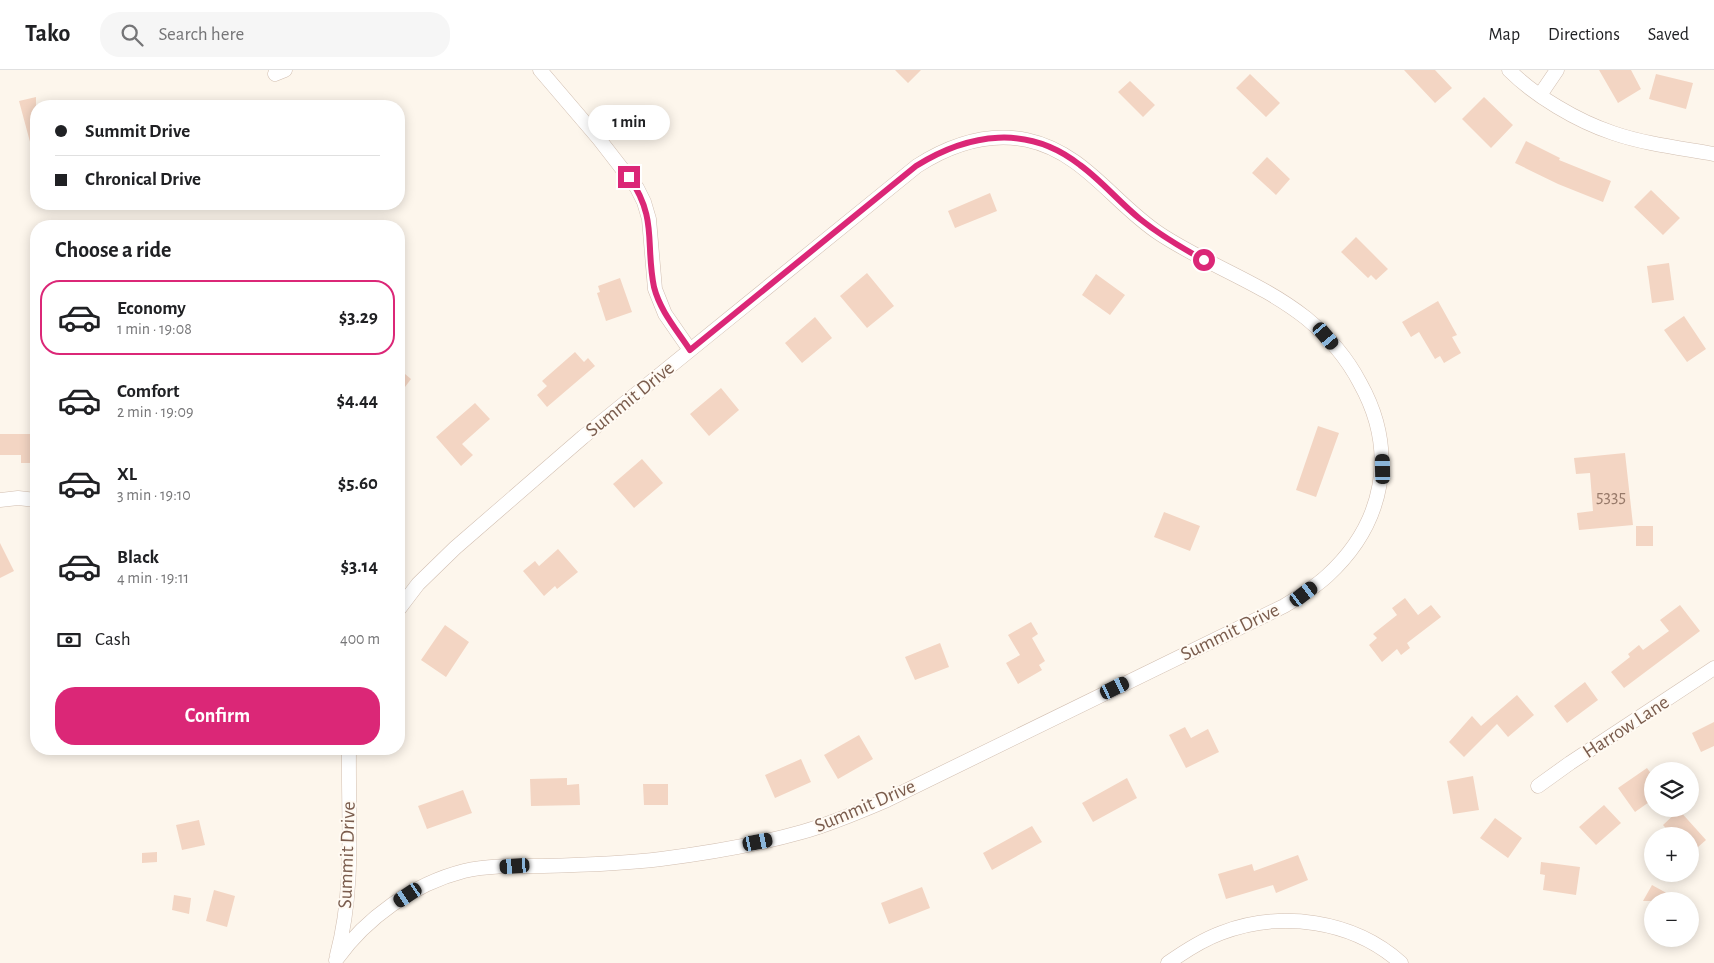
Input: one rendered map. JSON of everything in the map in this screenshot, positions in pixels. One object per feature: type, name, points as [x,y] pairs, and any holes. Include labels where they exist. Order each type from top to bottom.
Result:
[{"type":"street","points":[[540,70],[598,139],[636,188],[644,202],[649,219],[655,289],[665,314],[690,350]]},
{"type":"street","points":[[1509,70],[1540,95],[1586,122],[1612,133],[1638,140],[1714,154]]},
{"type":"street","points":[[1540,95],[1557,70]]},
{"type":"street","name":"Summit Drive","points":[[336,962],[363,928],[388,908],[435,881],[465,871],[515,866],[611,864],[720,850],[803,832],[834,822],[887,800],[1259,618],[1304,594],[1326,577],[1351,549],[1369,517],[1380,488],[1383,469],[1380,432],[1374,411],[1354,372],[1326,336],[1307,318],[1237,276],[1158,233],[1078,163],[1057,150],[1025,140],[995,138],[973,141],[952,147],[916,166],[583,437],[455,548],[418,584],[405,601]]},
{"type":"street","points":[[0,500],[18,498],[30,499]]},
{"type":"street","name":"Harrow Lane","points":[[1538,786],[1714,668]]},
{"type":"street","name":"Summit Drive","points":[[336,962],[348,903],[350,860],[349,755]]},
{"type":"street","points":[[1168,963],[1193,946],[1222,932],[1259,923],[1292,920],[1310,921],[1356,935],[1376,944],[1402,963]]},
{"type":"building","points":[[895,70],[921,70],[908,83]]},
{"type":"building","points":[[1404,70],[1435,70],[1452,88],[1435,103]]},
{"type":"building","points":[[1599,70],[1631,70],[1641,89],[1618,103]]},
{"type":"building","points":[[1250,74],[1280,103],[1266,117],[1236,88]]},
{"type":"building","points":[[1656,74],[1693,83],[1686,109],[1649,99]]},
{"type":"building","points":[[1130,81],[1155,105],[1143,117],[1118,92]]},
{"type":"building","points":[[36,97],[36,100],[30,100],[30,142],[19,101]]},
{"type":"building","points":[[1484,97],[1513,125],[1491,148],[1462,119]]},
{"type":"building","points":[[1526,141],[1560,158],[1559,160],[1611,181],[1603,202],[1558,184],[1515,163]]},
{"type":"building","points":[[1267,157],[1290,179],[1276,195],[1252,173]]},
{"type":"building","points":[[1651,190],[1680,218],[1663,235],[1634,207]]},
{"type":"building","points":[[990,193],[997,211],[955,228],[948,211]]},
{"type":"building","points":[[1356,237],[1388,269],[1376,280],[1371,275],[1368,278],[1341,252]]},
{"type":"building","points":[[1669,263],[1674,300],[1652,303],[1647,266]]},
{"type":"building","points":[[867,273],[894,306],[867,328],[840,296]]},
{"type":"building","points":[[1096,274],[1125,295],[1110,315],[1082,295]]},
{"type":"building","points":[[620,278],[632,312],[606,321],[597,293],[600,292],[598,286]]},
{"type":"building","points":[[1438,301],[1457,335],[1452,337],[1461,353],[1444,363],[1440,356],[1435,359],[1419,332],[1411,337],[1402,322]]},
{"type":"building","points":[[1684,316],[1706,349],[1687,362],[1664,330]]},
{"type":"building","points":[[815,317],[832,338],[802,363],[785,343]]},
{"type":"building","points":[[575,352],[584,362],[588,358],[595,366],[547,407],[537,395],[547,386],[542,381]]},
{"type":"building","points":[[405,374],[411,379],[405,387]]},
{"type":"building","points":[[721,388],[739,410],[709,436],[690,414]]},
{"type":"building","points":[[475,403],[490,419],[462,444],[473,455],[461,466],[436,437]]},
{"type":"building","points":[[1318,426],[1339,433],[1316,497],[1296,490]]},
{"type":"building","points":[[0,434],[30,434],[30,463],[21,463],[21,455],[0,455]]},
{"type":"building","points":[[1625,453],[1633,525],[1579,530],[1577,513],[1593,511],[1590,473],[1576,474],[1574,458]]},
{"type":"building","points":[[642,459],[663,483],[634,508],[613,484]]},
{"type":"building","points":[[1164,512],[1200,526],[1190,551],[1154,537]]},
{"type":"building","points":[[1636,526],[1653,526],[1653,546],[1636,546]]},
{"type":"building","points":[[0,543],[14,571],[0,578]]},
{"type":"building","points":[[558,549],[578,572],[557,589],[555,586],[544,596],[523,571],[535,561],[539,566]]},
{"type":"building","points":[[1405,598],[1418,615],[1431,605],[1441,617],[1407,643],[1410,648],[1401,655],[1397,649],[1382,662],[1369,645],[1377,638],[1373,634],[1397,615],[1392,608]]},
{"type":"building","points":[[1680,605],[1700,631],[1624,688],[1611,672],[1630,657],[1628,654],[1639,645],[1643,650],[1669,631],[1660,620]]},
{"type":"building","points":[[1031,622],[1038,634],[1032,638],[1045,661],[1039,665],[1042,670],[1018,684],[1006,663],[1020,655],[1008,635]]},
{"type":"building","points":[[445,625],[469,642],[446,677],[421,660]]},
{"type":"building","points":[[940,643],[949,667],[915,680],[905,657]]},
{"type":"building","points":[[1585,682],[1598,700],[1567,723],[1554,706]]},
{"type":"building","points":[[1517,695],[1534,715],[1508,737],[1497,724],[1464,757],[1449,742],[1472,716],[1481,726]]},
{"type":"building","points":[[1714,722],[1714,746],[1701,752],[1692,733]]},
{"type":"building","points":[[1185,727],[1191,738],[1208,729],[1219,752],[1186,768],[1169,735]]},
{"type":"building","points":[[859,735],[873,759],[838,779],[824,755]]},
{"type":"building","points":[[801,759],[811,782],[775,798],[765,775]]},
{"type":"building","points":[[1644,770],[1644,806],[1635,812],[1618,788]]},
{"type":"building","points":[[1473,776],[1479,810],[1453,814],[1447,781]]},
{"type":"building","points":[[567,778],[567,785],[579,784],[580,805],[531,806],[530,779]]},
{"type":"building","points":[[1127,778],[1137,798],[1093,822],[1082,803]]},
{"type":"building","points":[[643,784],[668,784],[668,805],[644,805]]},
{"type":"building","points":[[463,790],[472,813],[427,829],[418,806]]},
{"type":"building","points":[[1604,805],[1621,823],[1596,845],[1579,827]]},
{"type":"building","points":[[1672,817],[1685,817],[1694,827],[1665,827],[1663,825]]},
{"type":"building","points":[[1495,818],[1522,838],[1508,858],[1480,838]]},
{"type":"building","points":[[199,820],[205,845],[182,850],[176,825]]},
{"type":"building","points":[[1032,826],[1042,842],[992,870],[983,853]]},
{"type":"building","points":[[1699,832],[1706,840],[1699,846]]},
{"type":"building","points":[[157,852],[157,862],[142,863],[142,853]]},
{"type":"building","points":[[1298,855],[1308,880],[1276,893],[1273,885],[1226,899],[1218,874],[1252,864],[1254,871]]},
{"type":"building","points":[[1541,862],[1580,867],[1576,895],[1543,890],[1545,875],[1540,874]]},
{"type":"building","points":[[1652,885],[1665,892],[1648,892]]},
{"type":"building","points":[[922,887],[930,908],[889,924],[881,903]]},
{"type":"building","points":[[214,890],[235,896],[227,927],[206,921]]},
{"type":"building","points":[[174,895],[191,898],[189,914],[172,910]]},
{"type":"route","points":[[629,177],[644,202],[649,219],[652,275],[660,305],[690,350],[916,166],[952,147],[973,141],[1016,138],[1057,150],[1096,177],[1139,218],[1158,233],[1204,260]]}]
